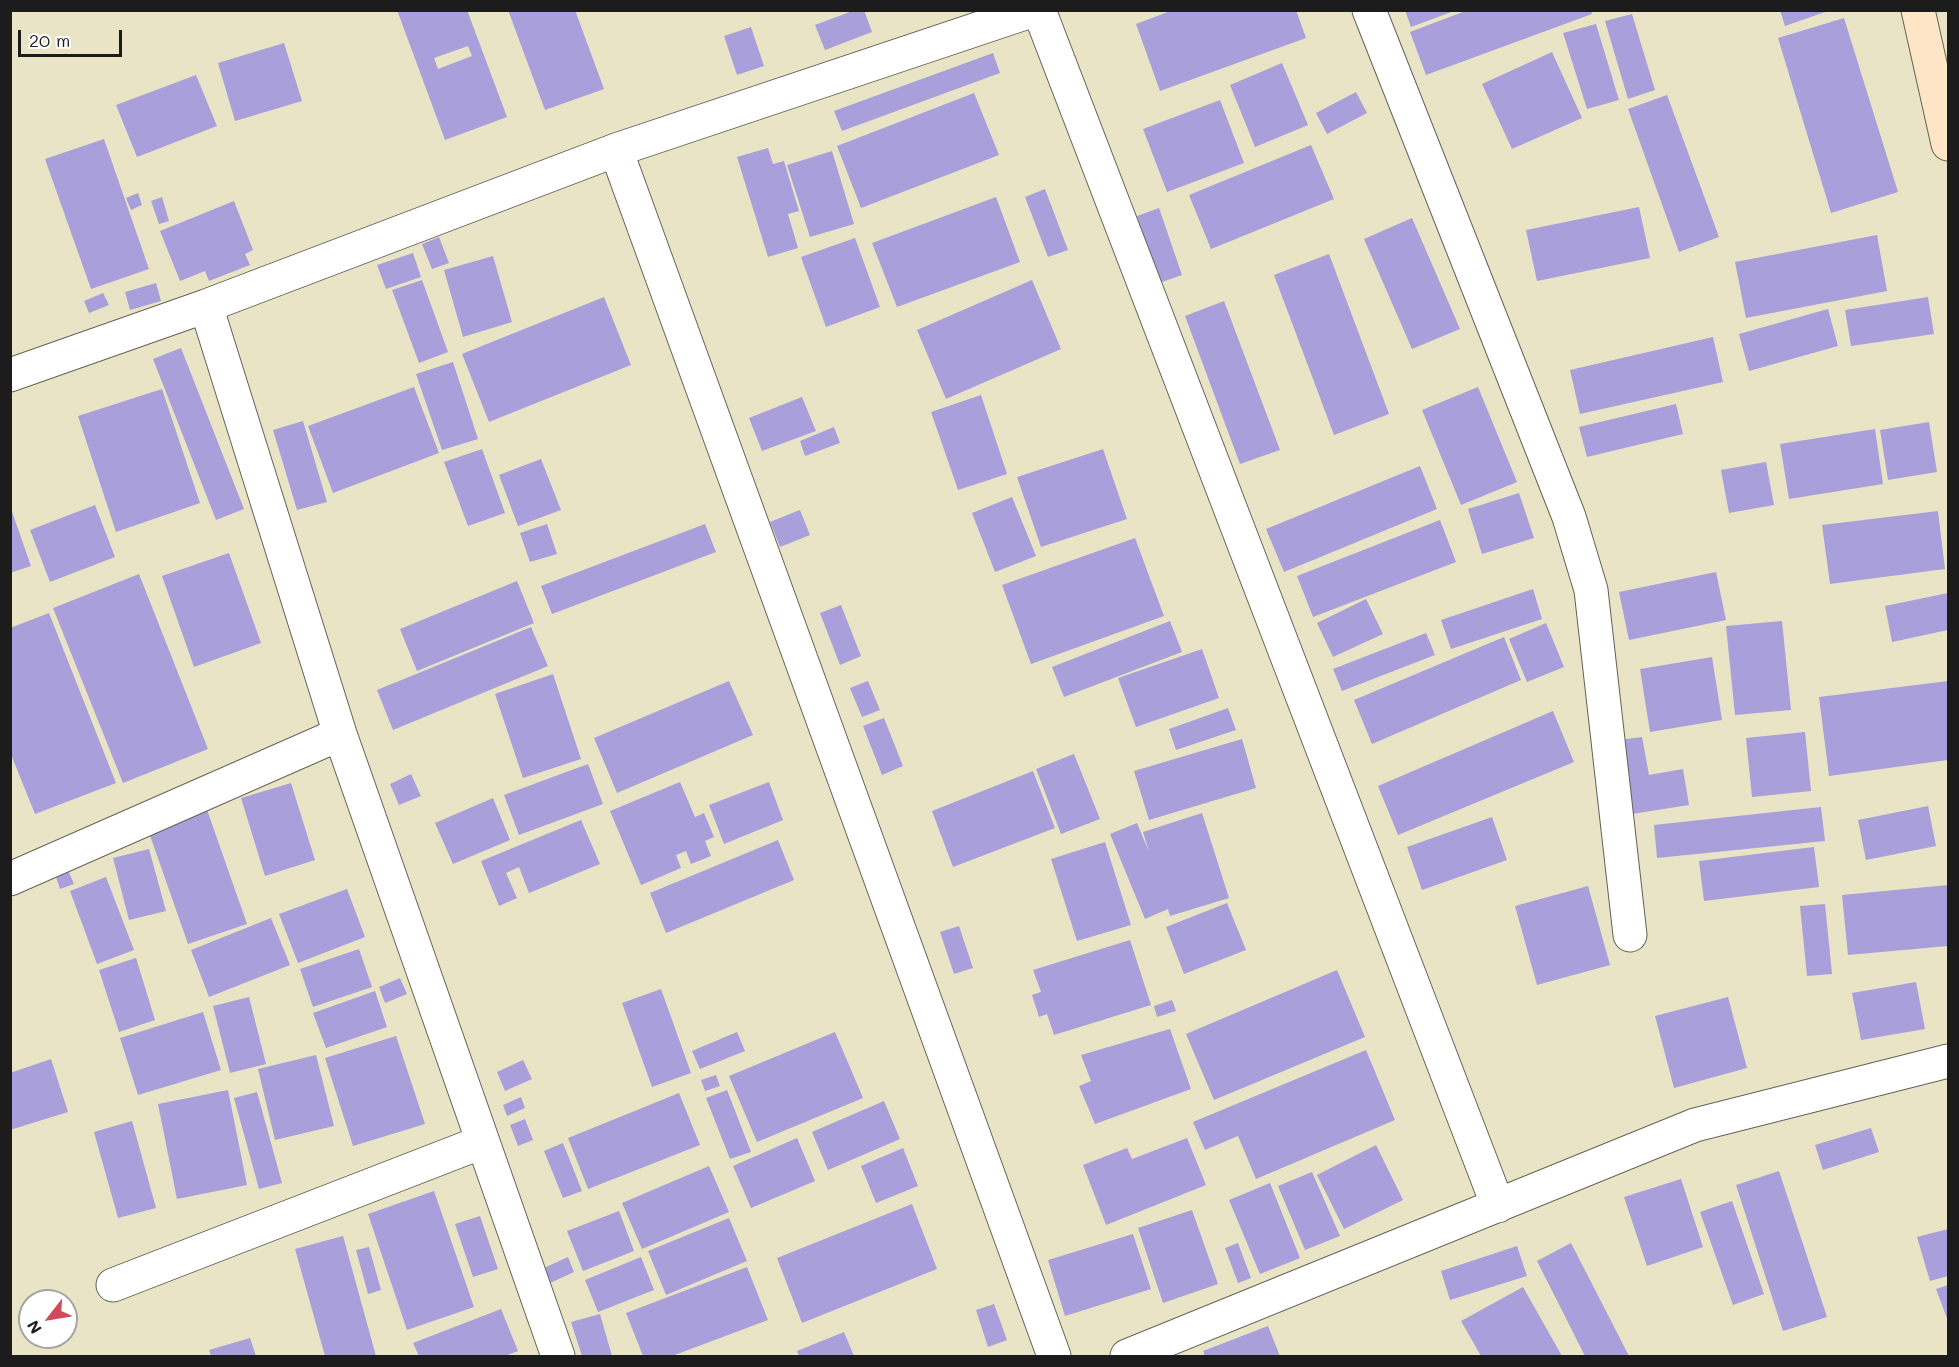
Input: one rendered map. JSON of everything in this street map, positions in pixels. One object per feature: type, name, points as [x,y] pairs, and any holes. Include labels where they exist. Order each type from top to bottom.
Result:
[{"type":"street","points":[[10,375],[206,306],[616,150],[1034,10]]},
{"type":"street","points":[[1039,10],[1497,1206]]},
{"type":"street","points":[[1369,10],[1569,517],[1591,590],[1630,934]]},
{"type":"street","points":[[1918,10],[1948,144]]},
{"type":"street","points":[[616,150],[1054,1356]]},
{"type":"street","points":[[206,306],[340,734],[558,1356]]},
{"type":"street","points":[[10,879],[340,734]]},
{"type":"street","points":[[1127,1356],[1695,1125],[1948,1060]]},
{"type":"street","points":[[113,1285],[482,1142]]},
{"type":"building","points":[[397,10],[467,10],[507,117],[445,140]],"holes":[[[468,46],[472,56],[438,69],[434,58]]]},
{"type":"building","points":[[508,10],[575,10],[604,89],[545,110]]},
{"type":"building","points":[[855,10],[864,10],[872,32],[825,50],[815,25]]},
{"type":"building","points":[[1173,10],[1296,10],[1306,38],[1160,91],[1136,24]]},
{"type":"building","points":[[1405,10],[1454,10],[1454,11],[1411,27]]},
{"type":"building","points":[[1468,10],[1591,10],[1592,14],[1426,75],[1410,32]]},
{"type":"building","points":[[1780,10],[1828,10],[1828,11],[1785,26]]},
{"type":"building","points":[[1632,14],[1655,90],[1628,99],[1605,21]]},
{"type":"building","points":[[1844,18],[1898,192],[1831,213],[1778,38]]},
{"type":"building","points":[[1596,24],[1619,100],[1587,109],[1563,33]]},
{"type":"building","points":[[751,27],[764,66],[737,75],[724,36]]},
{"type":"building","points":[[284,43],[302,101],[235,121],[218,63]]},
{"type":"building","points":[[1552,52],[1582,118],[1512,149],[1482,84]]},
{"type":"building","points":[[993,53],[1000,73],[842,131],[834,111]]},
{"type":"building","points":[[1282,63],[1308,125],[1255,147],[1230,85]]},
{"type":"building","points":[[196,75],[217,126],[137,157],[116,105]]},
{"type":"building","points":[[1356,92],[1367,113],[1327,134],[1316,113]]},
{"type":"building","points":[[974,93],[999,155],[861,208],[837,146]]},
{"type":"building","points":[[1667,95],[1719,237],[1679,252],[1628,109]]},
{"type":"building","points":[[1220,100],[1244,163],[1167,192],[1143,129]]},
{"type":"building","points":[[104,139],[149,269],[91,289],[45,159]]},
{"type":"building","points":[[1311,145],[1334,199],[1211,249],[1189,195]]},
{"type":"building","points":[[768,148],[773,164],[784,161],[799,211],[788,214],[798,248],[768,257],[737,157]]},
{"type":"building","points":[[832,151],[854,224],[810,237],[787,165]]},
{"type":"building","points":[[1045,189],[1068,250],[1048,257],[1025,197]]},
{"type":"building","points":[[138,193],[142,205],[131,210],[126,198]]},
{"type":"building","points":[[162,197],[169,221],[159,224],[151,201]]},
{"type":"building","points":[[996,197],[1020,262],[897,307],[872,243]]},
{"type":"building","points":[[234,201],[253,250],[245,254],[250,265],[209,281],[205,271],[180,281],[160,231]]},
{"type":"building","points":[[1639,207],[1650,258],[1537,281],[1526,230]]},
{"type":"building","points":[[1159,208],[1182,275],[1159,283],[1137,216]]},
{"type":"building","points":[[1412,218],[1460,329],[1412,349],[1364,239]]},
{"type":"building","points":[[1877,235],[1887,291],[1746,318],[1735,262]]},
{"type":"building","points":[[439,237],[449,263],[432,269],[422,244]]},
{"type":"building","points":[[855,238],[880,307],[826,327],[801,257]]},
{"type":"building","points":[[413,253],[421,277],[386,289],[377,265]]},
{"type":"building","points":[[1329,254],[1389,414],[1334,435],[1274,275]]},
{"type":"building","points":[[493,256],[512,322],[463,337],[444,270]]},
{"type":"building","points":[[422,280],[448,352],[419,363],[392,290]]},
{"type":"building","points":[[1032,280],[1061,349],[946,399],[917,330]]},
{"type":"building","points":[[156,283],[161,301],[130,310],[125,292]]},
{"type":"building","points":[[103,293],[109,305],[89,313],[84,301]]},
{"type":"building","points":[[604,297],[631,365],[489,422],[462,354]]},
{"type":"building","points":[[1928,297],[1934,334],[1851,346],[1845,310]]},
{"type":"building","points":[[1224,301],[1280,450],[1240,464],[1185,316]]},
{"type":"building","points":[[1828,309],[1838,346],[1749,371],[1739,334]]},
{"type":"building","points":[[1713,337],[1723,382],[1580,414],[1570,370]]},
{"type":"building","points":[[181,348],[244,509],[216,520],[153,359]]},
{"type":"building","points":[[453,362],[478,439],[442,450],[416,374]]},
{"type":"building","points":[[414,387],[439,453],[333,493],[308,426]]},
{"type":"building","points":[[1478,387],[1517,482],[1461,505],[1422,410]]},
{"type":"building","points":[[162,389],[200,503],[116,532],[78,416]]},
{"type":"building","points":[[981,395],[1007,474],[958,490],[931,412]]},
{"type":"building","points":[[802,397],[816,431],[762,451],[749,418]]},
{"type":"building","points":[[1676,404],[1683,434],[1587,457],[1579,427]]},
{"type":"building","points":[[303,421],[327,502],[297,510],[273,430]]},
{"type":"building","points":[[1929,422],[1937,472],[1888,480],[1880,430]]},
{"type":"building","points":[[834,427],[840,443],[805,456],[800,441]]},
{"type":"building","points":[[1875,429],[1883,484],[1789,499],[1780,444]]},
{"type":"building","points":[[482,449],[505,513],[468,526],[444,462]]},
{"type":"building","points":[[1103,449],[1127,519],[1041,547],[1017,477]]},
{"type":"building","points":[[541,459],[561,510],[518,526],[499,475]]},
{"type":"building","points":[[1766,462],[1774,505],[1729,513],[1721,470]]},
{"type":"building","points":[[1420,466],[1437,509],[1284,572],[1266,529]]},
{"type":"building","points":[[1519,493],[1534,538],[1482,554],[1468,509]]},
{"type":"building","points":[[1012,497],[1036,556],[995,572],[972,513]]},
{"type":"building","points":[[95,505],[115,557],[50,582],[30,530]]},
{"type":"building","points":[[10,506],[31,566],[10,573]]},
{"type":"building","points":[[800,510],[810,535],[780,547],[770,522]]},
{"type":"building","points":[[1938,511],[1945,569],[1830,584],[1822,525]]},
{"type":"building","points":[[1440,520],[1456,562],[1313,617],[1297,576]]},
{"type":"building","points":[[547,524],[557,554],[530,562],[520,533]]},
{"type":"building","points":[[705,524],[716,552],[552,614],[541,586]]},
{"type":"building","points":[[1135,538],[1164,616],[1031,664],[1002,585]]},
{"type":"building","points":[[229,553],[261,643],[194,667],[162,576]]},
{"type":"building","points":[[1716,572],[1726,620],[1629,640],[1619,592]]},
{"type":"building","points":[[139,574],[208,749],[123,783],[53,608]]},
{"type":"building","points":[[517,581],[534,623],[417,671],[400,629]]},
{"type":"building","points":[[1533,589],[1542,619],[1451,649],[1441,620]]},
{"type":"building","points":[[1948,593],[1948,630],[1892,642],[1885,606]]},
{"type":"building","points":[[1366,599],[1383,634],[1333,657],[1317,623]]},
{"type":"building","points":[[841,605],[861,656],[840,665],[820,613]]},
{"type":"building","points":[[49,613],[116,783],[35,814],[10,752],[10,628]]},
{"type":"building","points":[[1170,621],[1182,652],[1064,697],[1052,667]]},
{"type":"building","points":[[1782,621],[1791,710],[1735,715],[1726,626]]},
{"type":"building","points":[[1546,623],[1564,667],[1527,682],[1509,639]]},
{"type":"building","points":[[531,627],[548,666],[393,730],[377,690]]},
{"type":"building","points":[[1426,633],[1435,655],[1342,691],[1333,669]]},
{"type":"building","points":[[1504,637],[1521,680],[1372,744],[1354,700]]},
{"type":"building","points":[[1202,649],[1219,698],[1136,727],[1118,678]]},
{"type":"building","points":[[1712,657],[1722,720],[1650,732],[1640,669]]},
{"type":"building","points":[[553,674],[581,759],[523,778],[495,694]]},
{"type":"building","points":[[729,681],[753,735],[617,793],[594,738]]},
{"type":"building","points":[[868,681],[880,710],[862,717],[850,688]]},
{"type":"building","points":[[1948,681],[1948,760],[1829,776],[1819,697]]},
{"type":"building","points":[[1228,708],[1236,730],[1176,750],[1169,729]]},
{"type":"building","points":[[1553,711],[1574,762],[1398,835],[1378,786]]},
{"type":"building","points":[[884,718],[903,766],[882,775],[863,726]]},
{"type":"building","points":[[1805,732],[1811,791],[1752,797],[1746,738]]},
{"type":"building","points":[[1642,737],[1649,775],[1683,769],[1689,805],[1632,814],[1619,740]]},
{"type":"building","points":[[1242,739],[1256,788],[1149,820],[1134,771]]},
{"type":"building","points":[[1074,754],[1100,819],[1061,834],[1036,769]]},
{"type":"building","points":[[588,764],[603,804],[519,835],[504,795]]},
{"type":"building","points":[[1033,771],[1055,828],[953,867],[932,811]]},
{"type":"building","points":[[411,774],[421,796],[399,805],[390,784]]},
{"type":"building","points":[[680,782],[695,817],[704,813],[714,837],[705,841],[711,856],[691,864],[686,851],[676,855],[681,868],[641,885],[610,811]]},
{"type":"building","points":[[769,782],[783,820],[724,844],[709,805]]},
{"type":"building","points":[[291,783],[315,860],[265,876],[241,798]]},
{"type":"building","points":[[493,798],[510,840],[453,864],[435,823]]},
{"type":"building","points":[[205,804],[247,924],[188,944],[146,824]]},
{"type":"building","points":[[1928,806],[1936,846],[1866,860],[1858,820]]},
{"type":"building","points":[[1821,807],[1825,841],[1657,858],[1654,825]]},
{"type":"building","points":[[1202,813],[1229,898],[1170,916],[1168,909],[1145,919],[1110,834],[1137,823],[1149,852],[1143,832]]},
{"type":"building","points":[[1492,817],[1507,860],[1422,890],[1407,847]]},
{"type":"building","points":[[581,820],[600,864],[529,893],[519,867],[506,873],[517,898],[499,906],[481,861]]},
{"type":"building","points":[[778,840],[794,880],[666,933],[650,893]]},
{"type":"building","points":[[1105,842],[1131,925],[1077,941],[1051,859]]},
{"type":"building","points":[[1814,847],[1819,887],[1704,901],[1699,861]]},
{"type":"building","points":[[149,849],[166,911],[129,920],[113,858]]},
{"type":"building","points":[[68,870],[74,884],[60,889],[55,874]]},
{"type":"building","points":[[106,877],[134,950],[97,964],[70,891]]},
{"type":"building","points":[[1948,885],[1948,946],[1848,955],[1842,895]]},
{"type":"building","points":[[1588,886],[1610,965],[1537,985],[1515,906]]},
{"type":"building","points":[[347,889],[365,937],[298,963],[279,914]]},
{"type":"building","points":[[1227,903],[1246,950],[1184,974],[1166,927]]},
{"type":"building","points":[[1825,904],[1832,974],[1807,976],[1800,906]]},
{"type":"building","points":[[271,918],[290,965],[209,997],[191,950]]},
{"type":"building","points":[[959,926],[973,968],[954,974],[940,932]]},
{"type":"building","points":[[1130,940],[1151,1005],[1054,1035],[1047,1014],[1039,1017],[1032,995],[1041,992],[1033,970]]},
{"type":"building","points":[[359,949],[372,987],[313,1007],[300,969]]},
{"type":"building","points":[[136,958],[155,1020],[119,1032],[99,970]]},
{"type":"building","points":[[1337,970],[1365,1037],[1214,1100],[1186,1034]]},
{"type":"building","points":[[400,978],[407,994],[385,1003],[379,987]]},
{"type":"building","points":[[1916,982],[1925,1029],[1861,1040],[1852,993]]},
{"type":"building","points":[[661,989],[691,1073],[652,1087],[622,1003]]},
{"type":"building","points":[[375,991],[387,1027],[326,1048],[313,1013]]},
{"type":"building","points":[[249,997],[266,1064],[230,1073],[213,1006]]},
{"type":"building","points":[[1728,997],[1747,1068],[1674,1088],[1655,1016]]},
{"type":"building","points":[[1172,1000],[1176,1011],[1157,1017],[1154,1006]]},
{"type":"building","points":[[203,1012],[221,1070],[138,1095],[120,1038]]},
{"type":"building","points":[[1170,1029],[1191,1089],[1095,1124],[1079,1086],[1091,1081],[1081,1055]]},
{"type":"building","points":[[737,1032],[745,1051],[700,1069],[692,1051]]},
{"type":"building","points":[[835,1032],[863,1098],[757,1142],[729,1076]]},
{"type":"building","points":[[396,1036],[425,1124],[353,1146],[325,1058]]},
{"type":"building","points":[[1366,1050],[1395,1120],[1256,1179],[1238,1136],[1205,1150],[1193,1122]]},
{"type":"building","points":[[316,1055],[334,1126],[275,1140],[258,1069]]},
{"type":"building","points":[[51,1059],[68,1112],[10,1130],[10,1073]]},
{"type":"building","points":[[523,1060],[532,1079],[505,1091],[497,1072]]},
{"type":"building","points":[[716,1075],[720,1086],[705,1091],[701,1080]]},
{"type":"building","points":[[228,1090],[247,1185],[177,1199],[158,1104]]},
{"type":"building","points":[[727,1090],[751,1152],[730,1159],[706,1098]]},
{"type":"building","points":[[257,1092],[282,1183],[259,1189],[234,1098]]},
{"type":"building","points":[[679,1093],[700,1145],[588,1189],[568,1138]]},
{"type":"building","points":[[521,1097],[525,1108],[507,1116],[503,1105]]},
{"type":"building","points":[[884,1101],[900,1139],[828,1170],[812,1132]]},
{"type":"building","points":[[525,1119],[533,1140],[518,1146],[510,1125]]},
{"type":"building","points":[[132,1121],[156,1208],[118,1218],[94,1132]]},
{"type":"building","points":[[1871,1128],[1879,1152],[1823,1170],[1815,1145]]},
{"type":"building","points":[[797,1138],[815,1181],[751,1208],[733,1166]]},
{"type":"building","points":[[1187,1138],[1206,1185],[1106,1225],[1083,1165],[1127,1148],[1132,1159]]},
{"type":"building","points":[[563,1143],[582,1191],[563,1198],[544,1151]]},
{"type":"building","points":[[1376,1145],[1403,1200],[1344,1229],[1317,1175]]},
{"type":"building","points":[[903,1148],[918,1186],[876,1203],[861,1166]]},
{"type":"building","points":[[709,1166],[729,1212],[642,1249],[622,1203]]},
{"type":"building","points":[[1779,1171],[1827,1317],[1783,1331],[1736,1185]]},
{"type":"building","points":[[1312,1172],[1340,1236],[1305,1250],[1278,1186]]},
{"type":"building","points":[[1681,1179],[1703,1247],[1647,1266],[1624,1197]]},
{"type":"building","points":[[1270,1183],[1300,1258],[1260,1274],[1229,1200]]},
{"type":"building","points":[[434,1191],[474,1307],[407,1330],[368,1214]]},
{"type":"building","points":[[1732,1201],[1764,1294],[1733,1305],[1700,1212]]},
{"type":"building","points":[[912,1204],[937,1269],[802,1323],[777,1258]]},
{"type":"building","points":[[1192,1210],[1218,1284],[1163,1303],[1138,1228]]},
{"type":"building","points":[[619,1211],[634,1251],[583,1271],[567,1231]]},
{"type":"building","points":[[480,1216],[498,1269],[473,1277],[455,1224]]},
{"type":"building","points":[[729,1218],[747,1261],[666,1295],[648,1251]]},
{"type":"building","points":[[1948,1229],[1948,1276],[1930,1281],[1917,1237]]},
{"type":"building","points":[[1133,1234],[1151,1289],[1065,1316],[1048,1260]]},
{"type":"building","points":[[343,1236],[376,1356],[325,1356],[295,1249]]},
{"type":"building","points":[[1238,1243],[1251,1278],[1238,1283],[1225,1248]]},
{"type":"building","points":[[1571,1243],[1629,1356],[1585,1356],[1537,1261]]},
{"type":"building","points":[[1517,1246],[1527,1276],[1450,1300],[1441,1271]]},
{"type":"building","points":[[369,1247],[381,1290],[368,1294],[356,1250]]},
{"type":"building","points":[[568,1257],[574,1272],[548,1284],[542,1269]]},
{"type":"building","points":[[641,1257],[654,1290],[598,1312],[585,1280]]},
{"type":"building","points":[[747,1267],[768,1320],[672,1356],[643,1356],[626,1313]]},
{"type":"building","points":[[1948,1285],[1948,1321],[1936,1289]]},
{"type":"building","points":[[1523,1287],[1562,1356],[1481,1356],[1461,1321]]},
{"type":"building","points":[[994,1304],[1007,1340],[988,1347],[976,1310]]},
{"type":"building","points":[[501,1309],[518,1351],[505,1356],[419,1356],[413,1343]]},
{"type":"building","points":[[600,1314],[612,1356],[582,1356],[571,1322]]},
{"type":"building","points":[[1268,1326],[1280,1356],[1205,1356],[1203,1351]]},
{"type":"building","points":[[844,1332],[854,1356],[799,1356],[797,1351]]},
{"type":"building","points":[[250,1338],[256,1356],[211,1356],[209,1350]]}]
